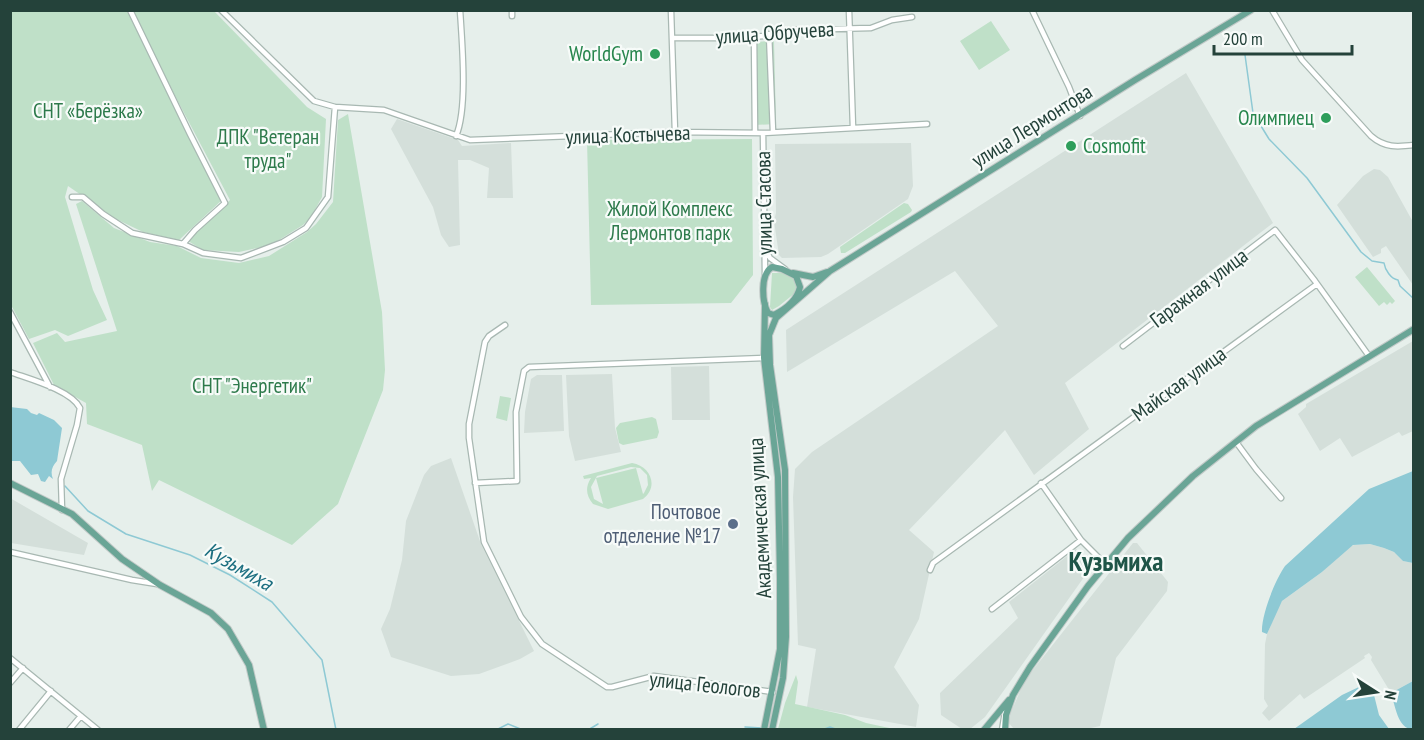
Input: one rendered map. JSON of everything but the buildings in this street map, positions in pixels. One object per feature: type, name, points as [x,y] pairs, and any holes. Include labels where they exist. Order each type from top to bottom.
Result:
[{"type":"main road","name":"улица Лермонтова","points":[[768,727],[783,678],[786,637],[785,470],[770,365],[769,335],[776,318],[831,272],[1135,80],[1251,10]]},
{"type":"main road","points":[[772,267],[791,272],[800,281],[795,299],[787,308],[777,314],[771,314],[766,311],[765,274],[772,267]]},
{"type":"main road","name":"улица Лермонтова","points":[[791,272],[813,277],[831,272]]},
{"type":"main road","name":"Академическая улица","points":[[765,304],[764,358],[779,506],[780,649],[768,727]]},
{"type":"main road","points":[[1003,729],[1007,709],[1013,695],[1030,666],[1105,564],[1156,510],[1193,476],[1256,426],[1413,329]]},
{"type":"main road","points":[[10,483],[85,524],[122,559],[160,585],[210,614],[228,629],[249,665],[264,729]]},
{"type":"main road","points":[[984,729],[1013,695]]},
{"type":"street","points":[[130,10],[225,203],[183,244]]},
{"type":"street","points":[[72,197],[83,197],[103,214],[132,233],[183,244],[202,253],[221,256],[241,258],[257,253],[283,242],[306,228],[328,197],[335,107],[314,100],[221,10]]},
{"type":"street","points":[[456,136],[462,112],[460,10]]},
{"type":"street","points":[[671,10],[675,132]]},
{"type":"street","points":[[849,10],[853,128]]},
{"type":"street","points":[[1032,10],[1069,87],[1080,116]]},
{"type":"street","points":[[1272,10],[1302,60],[1371,136],[1390,147],[1413,145]]},
{"type":"street","name":"улица Обручева","points":[[672,38],[754,36],[789,30],[871,28],[892,20],[912,17]]},
{"type":"street","name":"улица Стасова","points":[[769,34],[773,132]]},
{"type":"street","name":"улица Стасова","points":[[754,36],[755,132]]},
{"type":"street","name":"улица Костычева","points":[[335,107],[384,110],[470,140],[675,132],[763,133],[927,124]]},
{"type":"street","name":"улица Стасова","points":[[763,133],[765,274]]},
{"type":"street","name":"Гаражная улица","points":[[1123,346],[1275,230],[1317,284]]},
{"type":"street","name":"улица Лермонтова","points":[[764,245],[766,254],[770,258],[791,272]]},
{"type":"street","points":[[1317,284],[1369,356]]},
{"type":"street","name":"Майская улица","points":[[930,570],[933,562],[1317,284]]},
{"type":"street","points":[[10,312],[50,387]]},
{"type":"street","name":"улица Геологов","points":[[505,325],[489,336],[485,342],[469,421],[469,438],[484,542],[521,617],[546,648],[607,687],[654,676],[773,692]]},
{"type":"street","points":[[475,483],[517,481],[516,412],[524,371],[529,366],[764,358]]},
{"type":"street","points":[[10,372],[50,387],[74,400],[80,408],[61,479],[62,510]]},
{"type":"street","points":[[1236,442],[1256,470],[1281,498]]},
{"type":"street","points":[[1041,483],[1082,540],[1105,564]]},
{"type":"street","points":[[992,609],[1082,540]]},
{"type":"street","points":[[10,552],[160,585]]},
{"type":"street","points":[[10,658],[98,729]]},
{"type":"street","points":[[10,682],[23,668]]},
{"type":"street","points":[[19,729],[51,691]]},
{"type":"street","points":[[69,729],[81,716]]},
{"type":"shaded area","points":[[1186,73],[1273,223],[1065,383],[1089,429],[1034,475],[1005,430],[909,530],[934,552],[919,619],[894,667],[919,705],[916,727],[807,707],[816,649],[798,645],[793,497],[795,469],[812,452],[998,326],[955,271],[787,372],[786,330]]},
{"type":"shaded area","points":[[397,119],[458,140],[462,146],[511,143],[513,198],[487,198],[489,168],[470,160],[458,160],[460,245],[449,247],[441,235],[433,207],[391,129]]},
{"type":"shaded area","points":[[911,143],[913,186],[908,199],[828,254],[821,257],[782,258],[779,255],[774,221],[776,213],[775,144]]},
{"type":"shaded area","points":[[1374,169],[1380,170],[1388,177],[1413,222],[1413,285],[1386,246],[1381,249],[1381,253],[1373,257],[1337,205],[1363,176]]},
{"type":"shaded area","points":[[1413,341],[1413,431],[1402,436],[1399,432],[1352,457],[1340,438],[1320,451],[1298,414],[1306,407],[1306,404]]},
{"type":"shaded area","points":[[709,366],[710,420],[672,420],[671,367]]},
{"type":"shaded area","points":[[612,374],[615,428],[621,452],[575,461],[569,436],[566,375]]},
{"type":"shaded area","points":[[537,375],[562,375],[564,431],[524,433],[531,379]]},
{"type":"shaded area","points":[[451,458],[481,544],[534,651],[520,659],[479,674],[451,676],[391,657],[381,629],[390,609],[402,560],[406,521],[424,475],[431,466]]},
{"type":"shaded area","points":[[10,498],[88,543],[84,555],[11,543]]},
{"type":"shaded area","points":[[1133,543],[1137,543],[1168,582],[1167,591],[1116,658],[1100,726],[1082,730],[1014,729],[1007,721],[1025,680]]},
{"type":"shaded area","points":[[1370,544],[1394,552],[1403,561],[1413,563],[1413,681],[1391,693],[1369,653],[1304,699],[1300,694],[1269,721],[1262,713],[1268,706],[1264,699],[1265,644],[1278,608],[1282,601],[1322,572],[1349,547]]},
{"type":"shaded area","points":[[1076,549],[1094,563],[985,717],[970,729],[962,729],[941,715],[940,693],[1018,618],[1009,602]]},
{"type":"green space","name":"СНТ «Берёзка»","points":[[10,11],[127,11],[222,200],[179,240],[143,232],[116,219],[68,186],[65,197],[93,290],[107,320],[68,336],[55,330],[29,339],[11,305]]},
{"type":"green space","name":"ДПК \"Ветеран труда\"","points":[[133,11],[214,11],[307,107],[326,119],[322,197],[311,217],[303,225],[271,245],[239,252],[203,250],[188,241],[230,200]]},
{"type":"green space","points":[[991,21],[1010,50],[979,70],[960,41]]},
{"type":"green space","points":[[774,41],[776,124],[754,125],[751,42]]},
{"type":"green space","name":"СНТ \"Энергетик\"","points":[[348,114],[382,312],[385,370],[383,390],[338,504],[292,545],[159,480],[152,491],[142,445],[87,424],[86,403],[54,385],[33,343],[57,333],[65,342],[117,331],[76,204],[82,201],[114,228],[150,242],[177,246],[201,258],[239,263],[269,256],[307,232],[333,202],[338,120]]},
{"type":"green space","name":"Жилой Комплекс Лермонтов парк","points":[[752,139],[753,275],[731,303],[591,305],[587,140]]},
{"type":"green space","points":[[904,203],[908,204],[911,212],[845,253],[841,253],[840,247]]},
{"type":"green space","points":[[1367,267],[1395,301],[1392,304],[1390,302],[1387,305],[1384,302],[1379,306],[1355,277]]},
{"type":"green space","points":[[772,273],[787,273],[797,281],[795,293],[772,310],[770,307]]},
{"type":"green space","points":[[500,396],[511,398],[507,421],[496,418]]},
{"type":"green space","points":[[652,417],[656,419],[659,432],[657,438],[623,445],[619,443],[616,428],[620,423]]},
{"type":"green space","points":[[632,463],[644,468],[652,483],[651,489],[643,499],[608,509],[593,504],[587,488],[591,478],[584,479],[583,476]],"holes":[[[631,467],[640,468],[647,475],[648,485],[643,494],[636,468],[596,478],[603,504],[594,499],[591,487],[597,476]]]},
{"type":"green space","points":[[796,675],[798,682],[795,704],[894,729],[778,729]]},
{"type":"water","points":[[10,407],[27,409],[37,415],[39,413],[54,420],[62,428],[57,461],[52,469],[53,479],[49,476],[45,482],[41,481],[38,474],[31,475],[20,461],[11,461]]},
{"type":"water","points":[[1413,471],[1413,563],[1403,561],[1394,552],[1384,548],[1370,544],[1353,545],[1322,572],[1282,601],[1267,634],[1262,632],[1269,598],[1285,566],[1369,489]]},
{"type":"water","points":[[1413,681],[1413,729],[1408,728],[1401,721],[1391,693]]},
{"type":"water","points":[[1361,686],[1373,691],[1379,715],[1389,729],[1294,729],[1342,695]]},
{"type":"waterway","points":[[1245,55],[1253,113],[1269,139],[1307,178],[1361,252],[1372,261],[1384,263],[1389,274],[1398,280],[1400,286],[1414,299]]},
{"type":"waterway","name":"Кузьмиха","points":[[65,486],[88,511],[126,534],[190,555],[230,575],[272,602],[322,660],[336,730]]},
{"type":"waterway","name":"Кузьмиха","points":[[496,730],[508,724],[523,730]]},
{"type":"waterway","name":"Кузьмиха","points":[[588,730],[598,724]]},
{"type":"waterway","name":"Кузьмиха","points":[[745,727],[762,728]]},
{"type":"waterway","name":"Кузьмиха","points":[[822,730],[830,727],[838,730]]},
{"type":"place","name":"WorldGym","points":[[655,54]]},
{"type":"place","name":"Олимпиец","points":[[1326,118]]},
{"type":"place","name":"Cosmofit","points":[[1071,146]]},
{"type":"place","name":"Почтовое отделение №17","points":[[733,524]]},
{"type":"district","name":"Кузьмиха","points":[[1116,562]]}]
